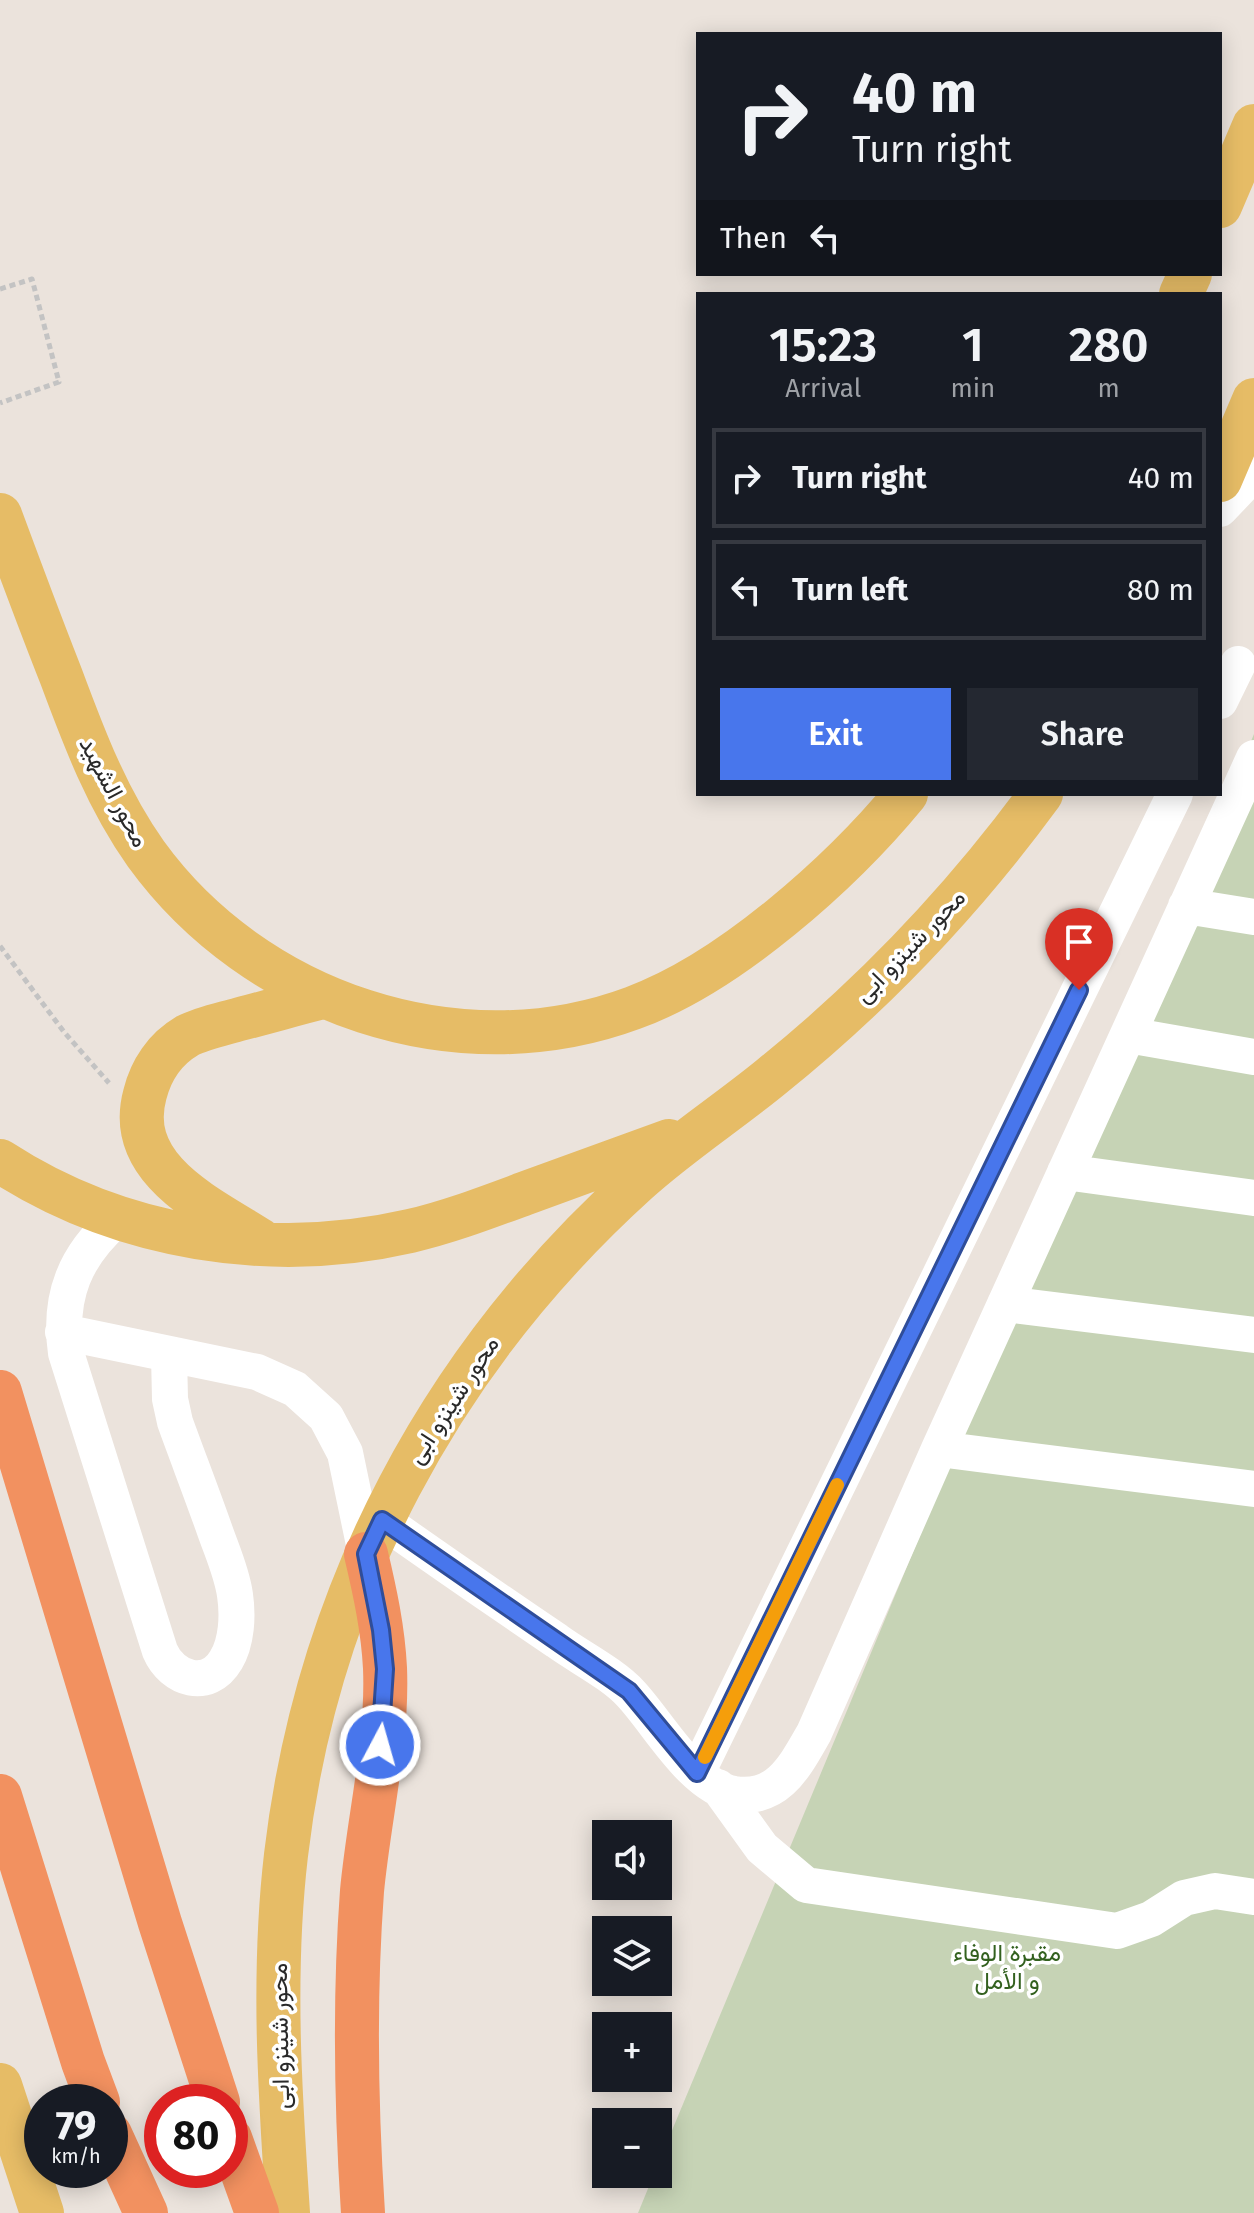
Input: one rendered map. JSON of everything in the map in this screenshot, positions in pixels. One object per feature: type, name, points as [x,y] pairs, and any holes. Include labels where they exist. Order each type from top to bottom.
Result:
[{"type":"highway","points":[[0,1392],[160,1923],[212,2084]]},
{"type":"highway","points":[[363,2213],[356,2055],[358,1971],[362,1892],[384,1707],[385,1669],[374,1537]]},
{"type":"highway","points":[[0,1796],[91,2084]]},
{"type":"highway","points":[[128,2174],[146,2213]]},
{"type":"highway","points":[[248,2188],[257,2213]]},
{"type":"main road","points":[[1222,201],[1254,126]]},
{"type":"main road","points":[[1222,475],[1254,400]]},
{"type":"main road","name":"محور الشهيد","points":[[0,515],[98,772],[120,815],[177,892],[221,933],[282,977],[323,997]]},
{"type":"main road","points":[[265,1244],[167,1177],[154,1160],[146,1142],[142,1122],[148,1081],[171,1048],[188,1036],[207,1028],[323,997],[365,1013],[409,1024],[499,1033],[574,1024],[633,1008],[672,991],[712,967],[784,913],[862,842],[904,796]]},
{"type":"main road","name":"محور شينزو ابى","points":[[288,2213],[277,2010],[286,1858],[297,1780],[314,1703],[337,1629],[374,1537],[438,1417],[481,1352],[530,1290],[594,1222],[640,1179],[770,1078],[835,1023],[898,963],[957,900],[1039,796]]},
{"type":"main road","points":[[0,1161],[49,1190],[118,1218],[190,1237],[265,1244],[307,1244],[409,1231],[459,1217],[701,1129]]},
{"type":"main road","points":[[0,2085],[39,2204]]},
{"type":"main road","points":[[0,2169],[39,2204]]},
{"type":"street","points":[[1222,507],[1254,473]]},
{"type":"street","points":[[1222,697],[1237,664]]},
{"type":"street","points":[[707,1780],[730,1793],[757,1794],[770,1790],[791,1772],[820,1721],[939,1449],[1252,767]]},
{"type":"street","points":[[707,1780],[1174,796]]},
{"type":"street","points":[[1186,906],[1254,917]]},
{"type":"street","points":[[1128,1035],[1254,1057]]},
{"type":"street","points":[[1065,1172],[1254,1198]]},
{"type":"street","points":[[118,1218],[91,1244],[81,1260],[67,1295],[63,1332],[72,1373],[160,1651],[165,1663],[174,1671],[197,1678],[220,1668],[228,1658],[235,1630],[235,1598],[228,1566],[175,1422],[170,1399],[169,1355]]},
{"type":"street","points":[[1005,1304],[1254,1335]]},
{"type":"street","points":[[63,1332],[257,1372],[277,1379],[311,1402],[337,1434],[374,1537],[629,1691],[762,1848],[806,1885],[1117,1931],[1151,1919],[1184,1898],[1215,1891],[1254,1897]]},
{"type":"street","points":[[939,1449],[1254,1489]]},
{"type":"path","points":[[0,289],[32,279],[59,382],[0,403]]},
{"type":"path","points":[[0,946],[64,1032],[108,1082],[143,1101]]},
{"type":"green space","name":"مقبرة الوفاء و الأمل","points":[[1254,734],[1254,2213],[638,2213],[648,2188],[672,2188],[672,2130]]},
{"type":"slow traffic","points":[[705,1757],[837,1485]]},
{"type":"route","points":[[380,1745],[385,1669],[375,1593],[366,1554],[382,1520],[629,1691],[697,1773],[1079,990]]}]
